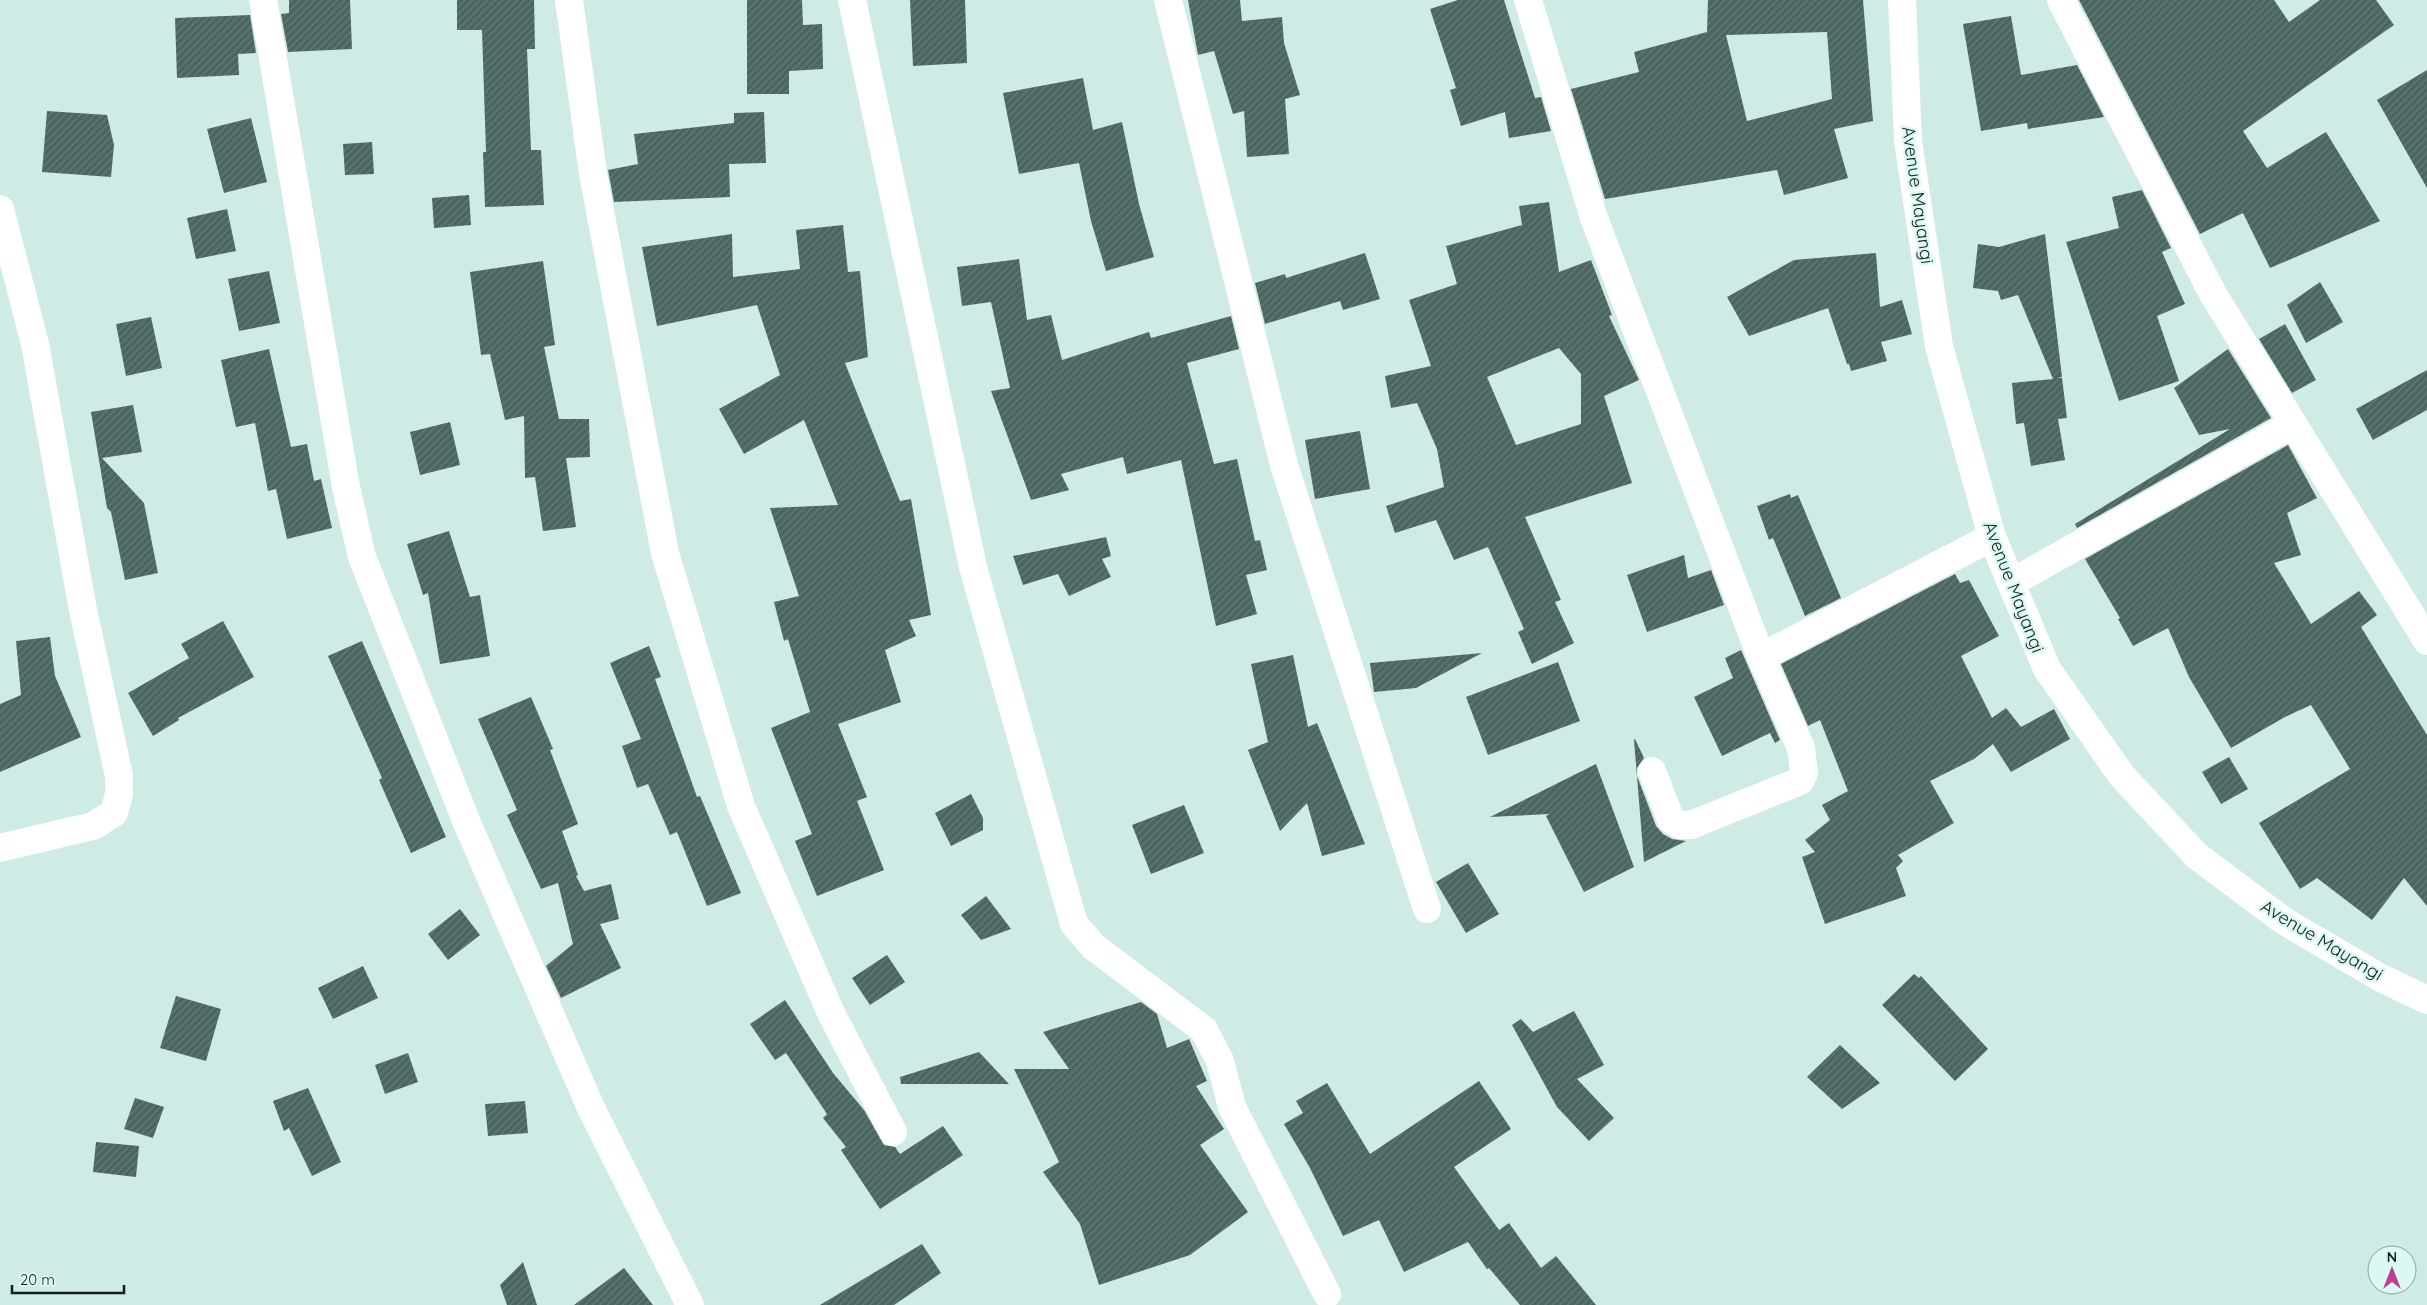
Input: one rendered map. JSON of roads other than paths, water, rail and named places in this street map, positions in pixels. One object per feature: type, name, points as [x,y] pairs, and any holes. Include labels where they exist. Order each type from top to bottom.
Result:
[{"type":"street","points":[[263,0],[346,487],[362,557],[467,823],[591,1108],[690,1305]]},
{"type":"street","points":[[569,0],[593,174],[665,554],[741,806],[831,1013],[893,1132]]},
{"type":"street","points":[[852,0],[973,566],[1074,924],[1094,947],[1204,1030],[1220,1061],[1232,1107],[1327,1294]]},
{"type":"street","points":[[1168,0],[1284,465],[1427,909]]},
{"type":"street","points":[[1528,0],[1594,218],[1761,657],[1801,748],[1804,773],[1800,781],[1691,825],[1680,825],[1671,820],[1652,771]]},
{"type":"street","name":"Avenue Mayangi","points":[[1902,0],[1908,141],[1939,346],[1992,537],[2047,669],[2122,776],[2197,856],[2284,921],[2381,978],[2427,1000]]},
{"type":"street","points":[[2062,0],[2213,294],[2427,641]]},
{"type":"street","points":[[0,209],[34,344],[83,610],[119,776],[119,794],[114,813],[93,826],[0,848]]},
{"type":"street","points":[[2011,583],[2293,424]]},
{"type":"street","points":[[1761,657],[1992,537]]}]
